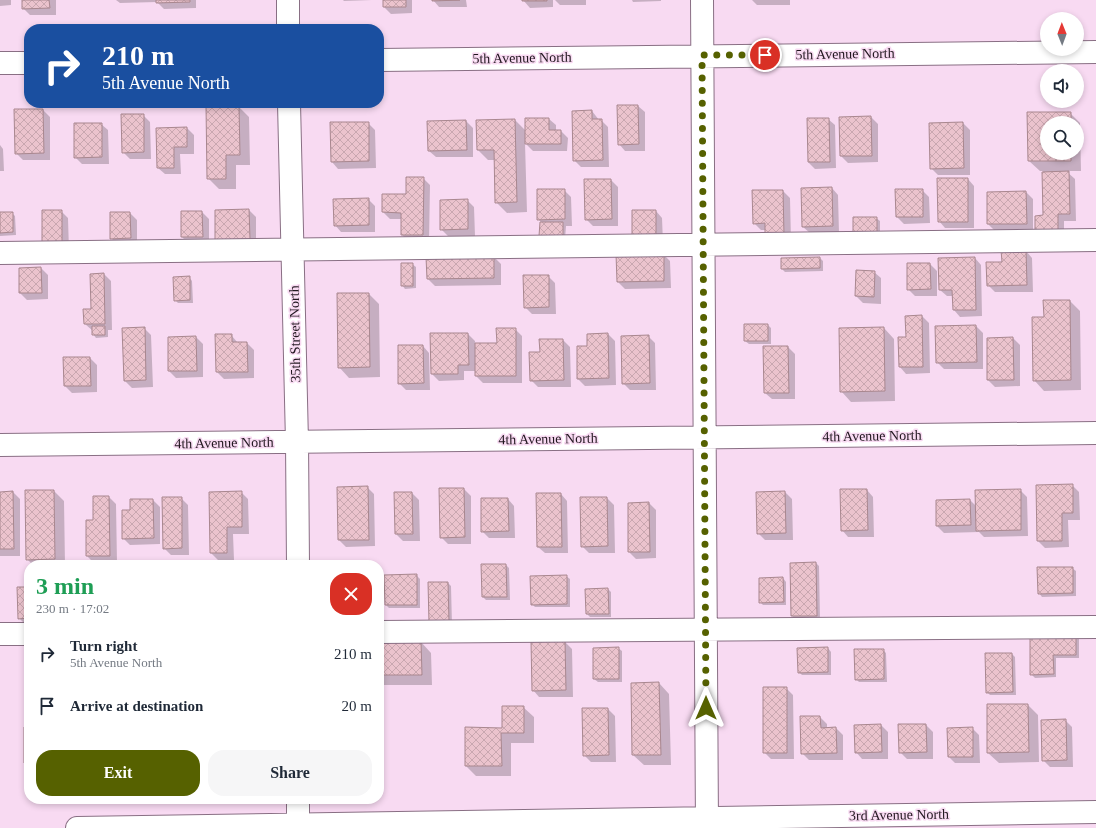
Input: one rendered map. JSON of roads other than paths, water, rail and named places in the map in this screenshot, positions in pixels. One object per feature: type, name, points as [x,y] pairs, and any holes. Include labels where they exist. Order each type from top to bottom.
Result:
[{"type":"street","points":[[288,0],[288,24]]},
{"type":"street","points":[[702,0],[707,823]]},
{"type":"street","name":"5th Avenue North","points":[[384,60],[702,55],[1096,52]]},
{"type":"street","points":[[0,63],[24,63]]},
{"type":"street","name":"35th Street North","points":[[290,108],[298,560]]},
{"type":"street","points":[[0,252],[293,250],[1096,240]]},
{"type":"street","name":"4th Avenue North","points":[[0,445],[1096,433]]},
{"type":"street","points":[[384,632],[1096,627]]},
{"type":"street","points":[[0,634],[24,634]]},
{"type":"street","points":[[298,804],[298,827]]},
{"type":"street","name":"3rd Avenue North","points":[[77,828],[707,823],[1096,812]]}]
